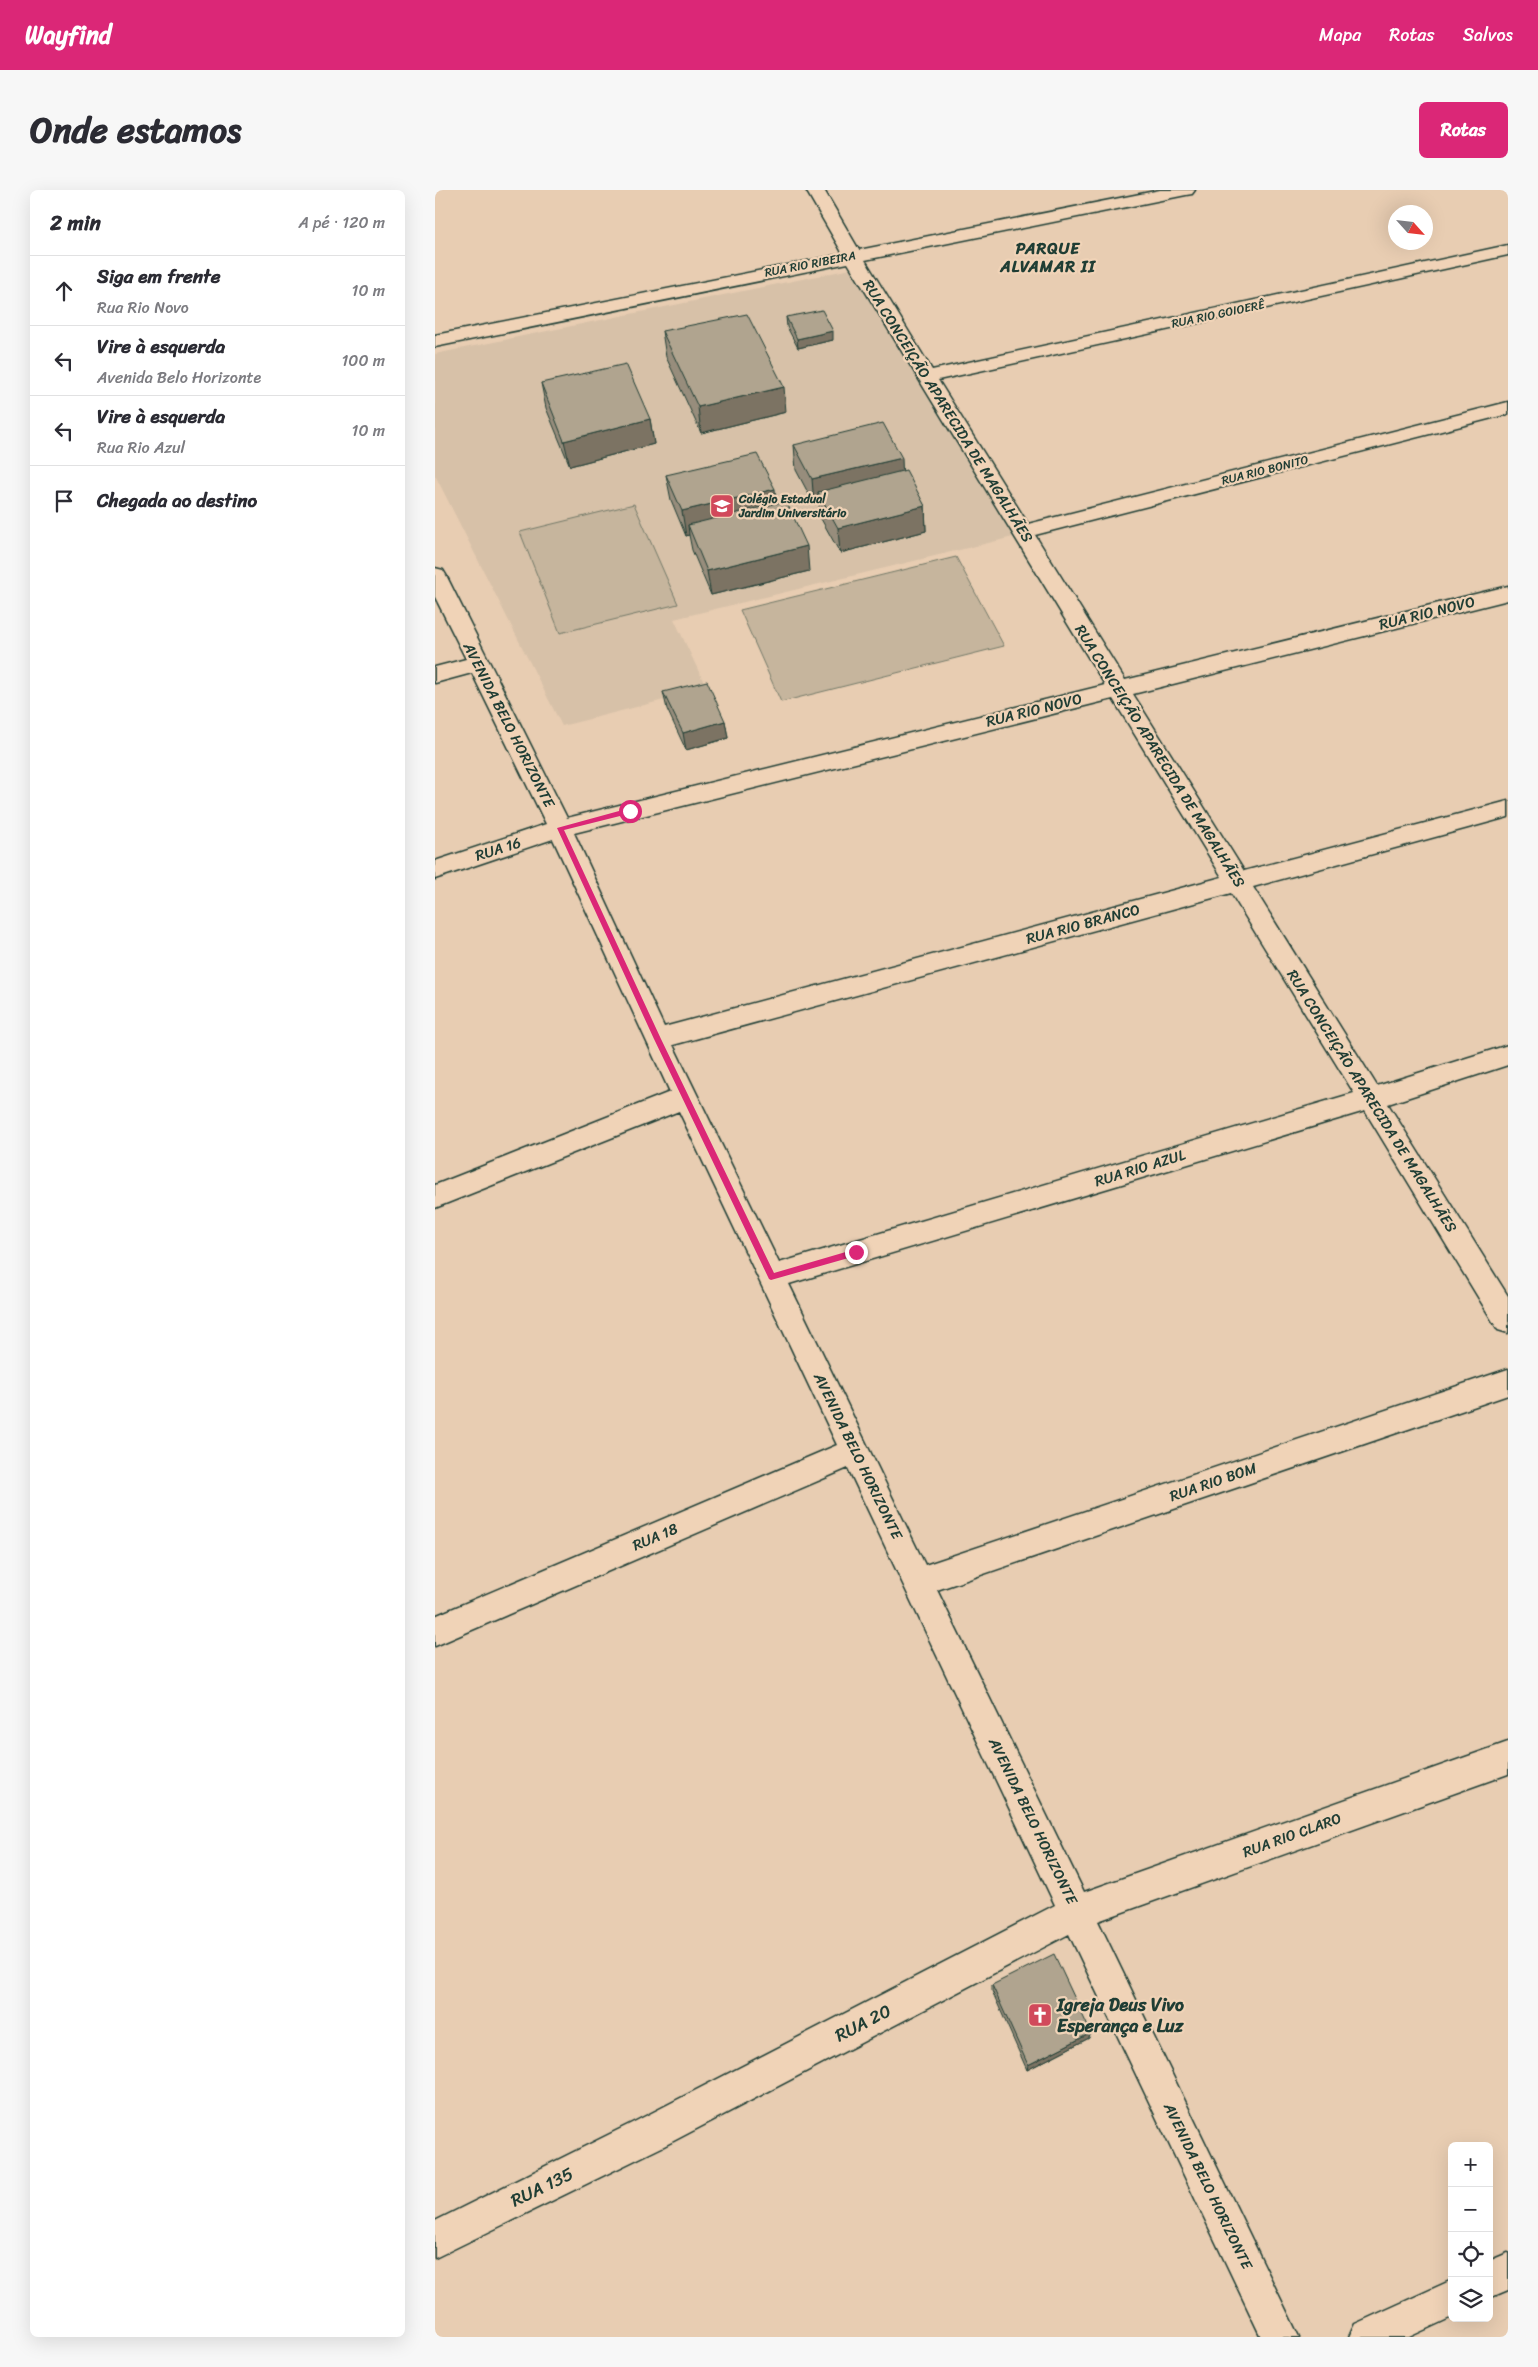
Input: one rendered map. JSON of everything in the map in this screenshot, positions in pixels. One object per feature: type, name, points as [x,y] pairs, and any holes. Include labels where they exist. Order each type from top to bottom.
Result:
[{"type":"street","name":"RUA CONCEIÇÃO APARECIDA DE MAGALHÃES","points":[[815,190],[852,256],[1508,1321]]},
{"type":"street","name":"RUA RIO RIBEIRA","points":[[435,340],[1186,190]]},
{"type":"street","name":"RUA RIO GOIOERÊ","points":[[927,377],[1508,250]]},
{"type":"street","name":"RUA RIO BONITO","points":[[1022,532],[1508,408]]},
{"type":"street","name":"AVENIDA BELO HORIZONTE","points":[[435,575],[477,664],[560,828],[657,1039],[1280,2337]]},
{"type":"street","name":"RUA RIO NOVO","points":[[560,828],[1508,593]]},
{"type":"street","points":[[435,676],[477,664]]},
{"type":"street","name":"RUA RIO BRANCO","points":[[657,1039],[1508,809]]},
{"type":"street","name":"RUA 16","points":[[435,870],[560,828]]},
{"type":"street","name":"RUA RIO AZUL","points":[[771,1277],[1371,1099],[1508,1055]]},
{"type":"street","points":[[435,1197],[686,1097]]},
{"type":"street","name":"RUA RIO BOM","points":[[918,1582],[1508,1382]]},
{"type":"street","name":"RUA 18","points":[[445,1626],[855,1451]]},
{"type":"street","name":"RUA RIO CLARO","points":[[1076,1912],[1508,1758]]},
{"type":"street","name":"RUA 20","points":[[649,2134],[1076,1912]]},
{"type":"street","name":"RUA 135","points":[[435,2240],[649,2134]]},
{"type":"street","points":[[1493,2278],[1508,2271]]},
{"type":"street","points":[[1368,2337],[1448,2300]]},
{"type":"shaded area","name":"Colégio Estadual Jardim Universitário","points":[[851,269],[1013,537],[674,619],[707,689],[562,726],[435,475],[435,354]]},
{"type":"shaded area","points":[[634,504],[678,604],[560,633],[520,532]]},
{"type":"shaded area","points":[[956,557],[1004,646],[781,702],[740,610]]},
{"type":"building","points":[[822,310],[833,331],[797,339],[786,317]]},
{"type":"building","points":[[747,314],[784,387],[698,407],[662,331]]},
{"type":"building","points":[[626,364],[650,419],[564,441],[541,383]]},
{"type":"building","points":[[883,423],[902,458],[812,479],[794,445]]},
{"type":"building","points":[[757,454],[775,489],[682,511],[666,475]]},
{"type":"building","points":[[906,470],[925,506],[838,528],[818,492]]},
{"type":"building","points":[[786,501],[807,546],[707,571],[688,525]]},
{"type":"building","points":[[707,681],[725,721],[683,733],[663,692]]},
{"type":"building","name":"Igreja Deus Vivo Esperança e Luz","points":[[1054,1954],[1091,2033],[1028,2065],[992,1985]]},
{"type":"place","name":"Colégio Estadual Jardim Universitário","points":[[722,506]]},
{"type":"place","name":"Igreja Deus Vivo Esperança e Luz","points":[[1040,2015]]},
{"type":"district","name":"PARQUE ALVAMAR II","points":[[1048,257]]},
{"type":"route","points":[[630,811],[560,828],[657,1039],[771,1277],[856,1252]]}]
